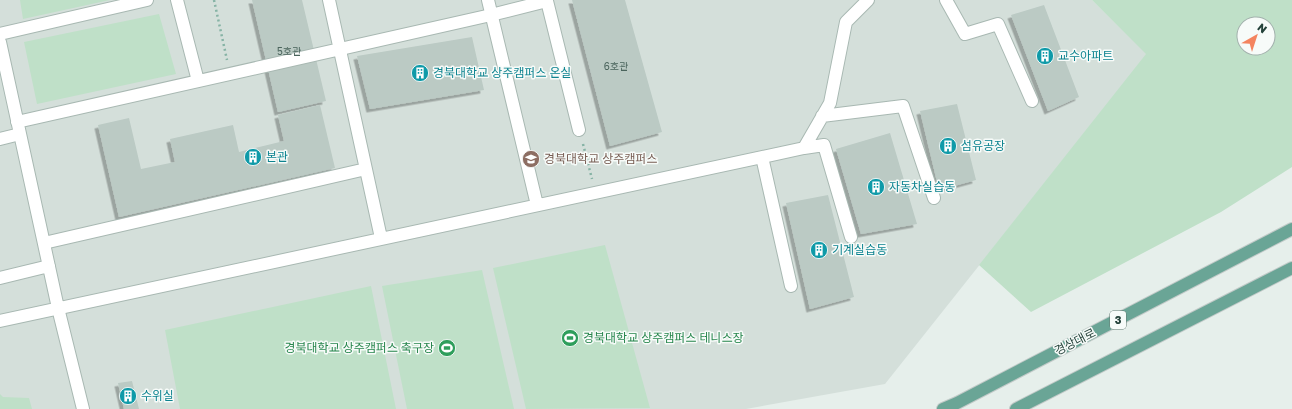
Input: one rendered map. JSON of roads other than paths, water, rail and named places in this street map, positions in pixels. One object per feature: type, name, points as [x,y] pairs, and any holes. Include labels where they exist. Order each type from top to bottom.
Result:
[{"type":"main road","name":"경상대로","points":[[943,409],[1292,229]]},
{"type":"main road","points":[[1016,409],[1292,268]]},
{"type":"street","points":[[0,34],[147,0]]},
{"type":"street","points":[[177,0],[198,81]]},
{"type":"street","points":[[329,0],[381,238]]},
{"type":"street","points":[[488,0],[537,205]]},
{"type":"street","points":[[804,148],[830,103],[846,22],[868,0]]},
{"type":"street","points":[[946,0],[965,34],[998,24],[1032,101]]},
{"type":"street","points":[[17,122],[547,1],[579,130]]},
{"type":"street","points":[[0,42],[58,308],[83,409]]},
{"type":"street","points":[[822,116],[904,106],[934,198]]},
{"type":"street","points":[[0,139],[20,134]]},
{"type":"street","points":[[0,321],[596,192],[824,145],[851,237]]},
{"type":"street","points":[[762,157],[791,286]]},
{"type":"street","points":[[44,243],[366,169]]},
{"type":"street","points":[[0,278],[49,266]]},
{"type":"place","name":"교수아파트","points":[[1045,56]]},
{"type":"place","name":"경북대학교 상주캠퍼스 온실","points":[[420,73]]},
{"type":"place","name":"섬유공장","points":[[948,146]]},
{"type":"place","name":"본관","points":[[253,157]]},
{"type":"place","name":"경북대학교 상주캠퍼스","points":[[531,159]]},
{"type":"place","name":"자동차실습동","points":[[876,187]]},
{"type":"place","name":"기계실습동","points":[[819,250]]},
{"type":"place","name":"경북대학교 상주캠퍼스 테니스장","points":[[570,338]]},
{"type":"place","name":"경북대학교 상주캠퍼스 축구장","points":[[447,348]]},
{"type":"place","name":"수위실","points":[[128,396]]}]
